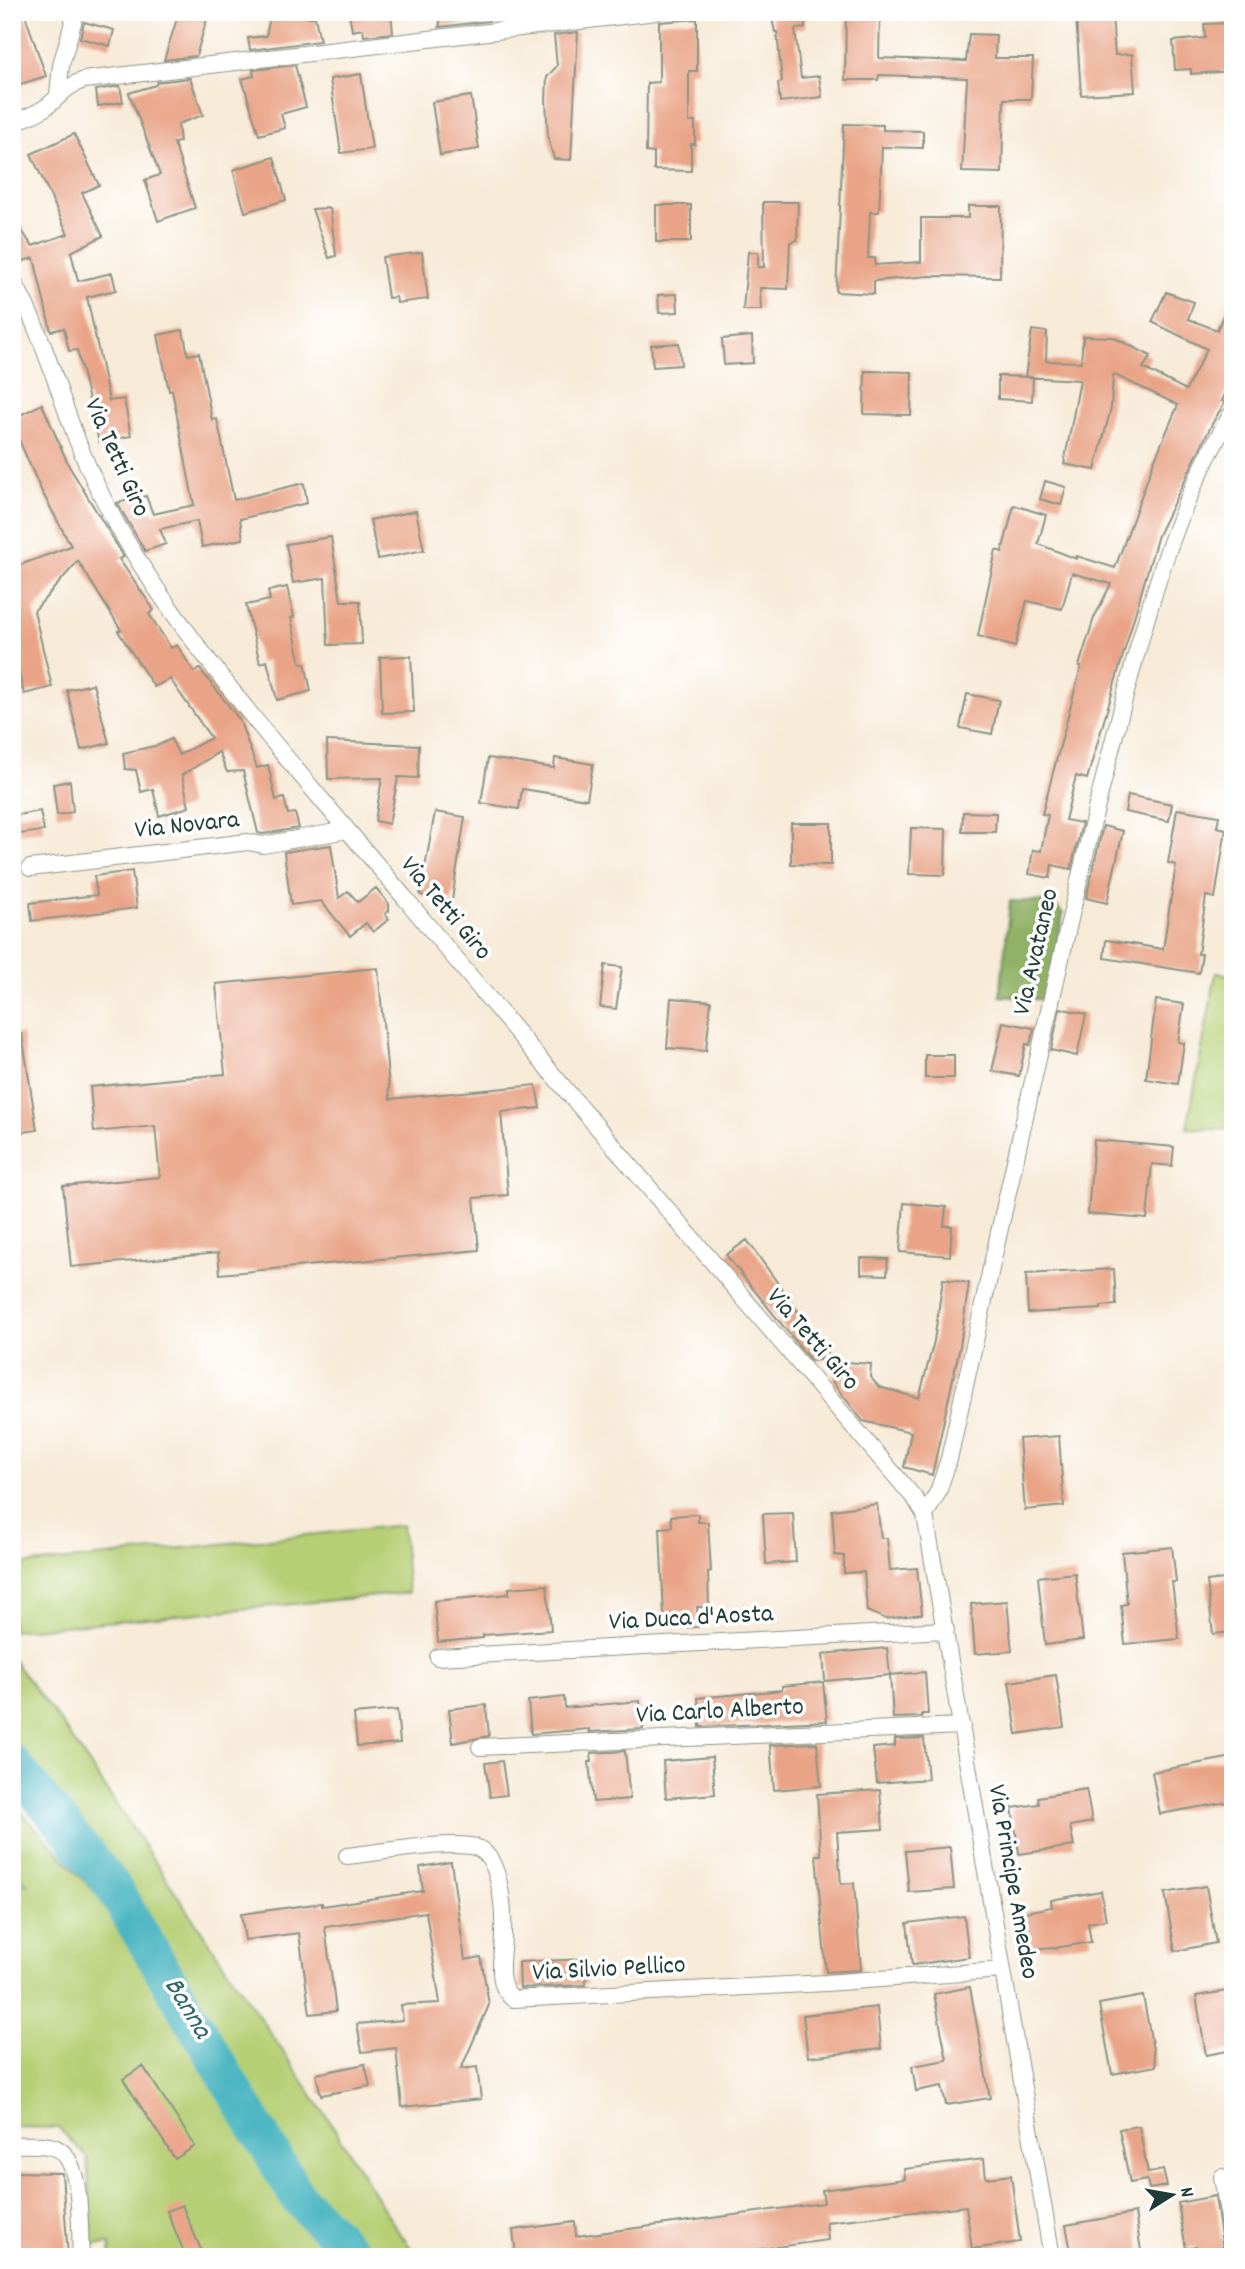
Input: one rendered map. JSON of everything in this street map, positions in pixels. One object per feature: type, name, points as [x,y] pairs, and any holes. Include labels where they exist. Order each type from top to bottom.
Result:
[{"type":"street","points":[[58,94],[61,65],[76,12]]},
{"type":"street","points":[[12,123],[44,108],[72,84],[84,80],[656,12]]},
{"type":"street","name":"Via Tetti Giro","points":[[12,279],[34,324],[82,452],[107,506],[171,608],[241,700],[515,1031],[916,1500],[925,1515]]},
{"type":"street","name":"Via Avataneo","points":[[925,1515],[938,1492],[948,1459],[1098,799],[1148,609],[1170,540],[1206,459],[1233,412]]},
{"type":"street","name":"Via Novara","points":[[30,868],[248,842],[263,845],[348,830]]},
{"type":"street","name":"Via Principe Amedeo","points":[[925,1515],[1052,2257]]},
{"type":"street","name":"Via Duca d'Aosta","points":[[438,1657],[946,1630]]},
{"type":"street","name":"Via Carlo Alberto","points":[[480,1747],[961,1726]]},
{"type":"street","name":"Via Silvio Pellico","points":[[347,1856],[447,1846],[468,1846],[486,1852],[493,1861],[503,1915],[502,1982],[507,1994],[513,1999],[826,1983],[1002,1970]]},
{"type":"street","points":[[12,2145],[60,2149],[70,2160],[76,2177],[81,2257]]},
{"type":"street","points":[[1222,2177],[1233,2243]]},
{"type":"green space","points":[[1010,901],[1053,902],[1063,914],[1046,1000],[1000,996]]},
{"type":"green space","points":[[1216,973],[1233,975],[1233,1130],[1187,1128]]},
{"type":"green space","points":[[402,1525],[408,1593],[12,1631],[12,1566]]},
{"type":"green space","points":[[12,1659],[62,1724],[331,2123],[395,2227],[418,2257],[368,2257],[315,2195],[135,1904],[85,1832],[12,1752]]},
{"type":"green space","points":[[12,1802],[105,1903],[176,2019],[304,2211],[341,2257],[111,2257],[110,2244],[93,2245],[87,2158],[59,2128],[12,2127],[12,1887],[28,1884],[12,1873]]},
{"type":"building","points":[[12,12],[24,12],[46,76],[12,87]]},
{"type":"building","points":[[179,12],[209,12],[196,56],[164,60]]},
{"type":"building","points":[[271,12],[306,12],[305,17],[315,17],[320,41],[250,50],[248,38],[266,36]]},
{"type":"building","points":[[349,12],[391,12],[393,33],[364,36],[363,29],[352,31]]},
{"type":"building","points":[[442,12],[488,12],[489,21],[439,27]]},
{"type":"building","points":[[805,12],[805,28],[795,29],[801,78],[819,76],[822,97],[780,102],[778,83],[782,82],[777,32],[771,14]]},
{"type":"building","points":[[846,12],[880,12],[879,58],[966,61],[969,34],[996,35],[995,58],[1033,58],[1031,99],[1004,99],[1002,173],[962,172],[967,78],[879,75],[878,80],[845,80]]},
{"type":"building","points":[[1112,15],[1115,55],[1132,54],[1135,92],[1081,95],[1076,17]]},
{"type":"building","points":[[697,19],[697,71],[689,71],[689,122],[695,122],[695,144],[691,144],[691,171],[654,170],[654,153],[646,152],[647,83],[659,82],[659,22]]},
{"type":"building","points":[[84,22],[114,30],[110,46],[80,38]]},
{"type":"building","points":[[1229,23],[1233,71],[1191,74],[1191,69],[1175,70],[1173,41],[1205,38],[1204,24]]},
{"type":"building","points":[[578,32],[571,160],[554,159],[548,138],[546,101],[547,77],[557,66],[554,35]]},
{"type":"building","points":[[295,65],[306,107],[281,114],[285,128],[259,135],[242,79],[254,76],[253,70]]},
{"type":"building","points":[[361,74],[372,149],[341,153],[330,79]]},
{"type":"building","points":[[190,78],[203,115],[178,124],[180,142],[174,143],[195,208],[158,221],[145,180],[160,175],[129,93],[156,85],[157,82]]},
{"type":"building","points":[[120,86],[123,102],[98,106],[96,90]]},
{"type":"building","points":[[471,96],[479,149],[440,155],[432,102]]},
{"type":"building","points":[[844,124],[883,125],[883,130],[923,131],[923,148],[882,147],[879,212],[870,212],[868,258],[875,258],[875,265],[921,262],[921,218],[968,218],[968,206],[1001,206],[1000,277],[929,276],[874,281],[874,294],[836,292]]},
{"type":"building","points":[[74,134],[99,185],[82,193],[103,236],[71,252],[78,281],[112,273],[116,290],[87,297],[109,401],[124,399],[131,436],[99,442],[77,350],[69,351],[64,328],[51,331],[34,258],[12,264],[12,215],[32,246],[68,234],[31,154]]},
{"type":"building","points":[[274,157],[286,200],[245,212],[233,170]]},
{"type":"building","points":[[763,202],[798,202],[797,240],[790,242],[788,289],[760,288],[761,310],[743,310],[748,252],[758,252],[758,267],[764,267]]},
{"type":"building","points":[[656,205],[691,205],[691,242],[656,242]]},
{"type":"building","points":[[330,208],[336,256],[329,258],[312,209]]},
{"type":"building","points":[[422,252],[428,299],[397,303],[396,297],[388,298],[382,257]]},
{"type":"building","points":[[1166,292],[1194,302],[1188,319],[1217,330],[1233,293],[1233,376],[1222,401],[1225,402],[1158,535],[1087,779],[1076,776],[1065,820],[1082,823],[1071,869],[1052,865],[1050,878],[1029,874],[1033,850],[1041,851],[1048,815],[1042,814],[1081,667],[1079,666],[1094,618],[1111,584],[1072,573],[1062,609],[1027,601],[1015,647],[978,636],[996,550],[1002,552],[1014,505],[1046,515],[1038,544],[1077,559],[1077,556],[1115,568],[1154,461],[1178,405],[1113,374],[1111,408],[1095,470],[1064,464],[1080,380],[1025,377],[1032,330],[1047,332],[1046,361],[1081,362],[1083,336],[1113,337],[1151,356],[1143,368],[1186,390],[1207,349],[1152,322]]},
{"type":"building","points":[[677,294],[678,312],[659,313],[658,295]]},
{"type":"building","points":[[183,330],[188,355],[199,353],[212,420],[217,419],[234,500],[304,483],[307,503],[240,519],[243,539],[202,547],[197,521],[160,529],[166,544],[145,551],[117,503],[146,496],[153,514],[194,505],[172,390],[169,391],[158,335]]},
{"type":"building","points":[[752,336],[753,363],[724,365],[722,339]]},
{"type":"building","points":[[679,343],[681,365],[653,367],[651,345]]},
{"type":"building","points":[[865,371],[912,372],[911,415],[864,414]]},
{"type":"building","points":[[998,376],[1033,377],[1032,401],[998,399]]},
{"type":"building","points":[[42,404],[69,466],[124,557],[119,559],[154,610],[149,614],[171,648],[177,645],[194,672],[200,669],[239,719],[257,768],[268,765],[276,800],[284,798],[288,814],[295,813],[299,828],[258,833],[243,771],[227,772],[219,752],[182,775],[189,807],[159,816],[153,789],[141,792],[136,770],[125,769],[123,753],[159,745],[171,739],[179,755],[211,738],[170,679],[154,687],[78,561],[34,611],[52,687],[24,694],[12,646],[12,568],[71,546],[40,488],[12,424],[12,419]]},
{"type":"building","points":[[1045,481],[1066,487],[1061,505],[1040,499]]},
{"type":"building","points":[[416,511],[424,550],[378,559],[370,520]]},
{"type":"building","points":[[331,537],[341,601],[360,601],[362,644],[328,645],[325,578],[293,583],[286,544]]},
{"type":"building","points":[[287,587],[301,664],[305,663],[311,691],[277,700],[267,661],[260,663],[246,605],[270,600],[268,591]]},
{"type":"building","points":[[411,656],[414,712],[382,713],[380,657]]},
{"type":"building","points":[[93,684],[109,743],[81,750],[67,690]]},
{"type":"building","points":[[967,694],[999,700],[992,734],[960,728]]},
{"type":"building","points":[[327,741],[419,745],[418,778],[398,777],[389,824],[375,821],[382,778],[328,779]]},
{"type":"building","points":[[488,758],[554,768],[555,758],[593,764],[587,799],[522,789],[519,809],[481,803]]},
{"type":"building","points":[[70,781],[73,812],[57,815],[53,784]]},
{"type":"building","points":[[1128,795],[1172,804],[1169,821],[1125,812]]},
{"type":"building","points":[[1177,809],[1219,816],[1217,827],[1226,829],[1215,898],[1206,896],[1198,954],[1202,954],[1199,973],[1104,958],[1106,940],[1163,949],[1176,865],[1168,863]]},
{"type":"building","points":[[40,811],[44,831],[19,834],[17,815]]},
{"type":"building","points":[[435,812],[465,817],[452,900],[420,895]]},
{"type":"building","points":[[963,812],[996,813],[995,832],[962,832]]},
{"type":"building","points":[[791,823],[831,823],[831,865],[791,864]]},
{"type":"building","points":[[1103,826],[1123,831],[1107,903],[1086,898]]},
{"type":"building","points":[[911,828],[946,829],[945,875],[909,874]]},
{"type":"building","points":[[331,845],[339,898],[348,891],[358,902],[376,888],[389,904],[389,911],[385,914],[389,919],[373,932],[366,923],[350,936],[321,901],[291,905],[284,852]]},
{"type":"building","points":[[132,871],[137,908],[32,921],[30,903],[97,895],[94,876]]},
{"type":"building","points":[[605,965],[622,967],[616,1009],[600,1007]]},
{"type":"building","points":[[378,968],[390,1099],[536,1085],[540,1108],[501,1112],[508,1195],[474,1198],[479,1250],[220,1274],[218,1253],[71,1267],[63,1186],[160,1177],[155,1126],[94,1132],[90,1087],[225,1074],[216,984]]},
{"type":"building","points":[[671,998],[711,1001],[706,1051],[667,1048]]},
{"type":"building","points":[[1156,1000],[1184,1004],[1178,1042],[1184,1043],[1178,1084],[1146,1079]]},
{"type":"building","points":[[1060,1008],[1086,1014],[1077,1056],[1051,1050]]},
{"type":"building","points":[[1003,1022],[1034,1028],[1030,1045],[1026,1044],[1019,1076],[992,1071]]},
{"type":"building","points":[[22,1034],[37,1130],[12,1134],[12,1035]]},
{"type":"building","points":[[925,1055],[954,1055],[954,1078],[925,1078]]},
{"type":"building","points":[[1094,1140],[1174,1147],[1172,1166],[1152,1164],[1147,1219],[1088,1214]]},
{"type":"building","points":[[904,1203],[946,1207],[944,1226],[952,1226],[950,1256],[900,1252]]},
{"type":"building","points":[[747,1240],[831,1358],[811,1361],[726,1255]]},
{"type":"building","points":[[861,1258],[888,1259],[887,1275],[861,1274]]},
{"type":"building","points":[[1114,1269],[1116,1305],[1101,1306],[1101,1309],[1028,1313],[1026,1274]]},
{"type":"building","points":[[943,1279],[969,1283],[960,1346],[932,1475],[904,1467],[911,1432],[863,1421],[833,1383],[834,1361],[871,1364],[870,1377],[879,1387],[919,1398],[934,1341]]},
{"type":"building","points":[[1059,1436],[1064,1506],[1025,1510],[1019,1439]]},
{"type":"building","points":[[877,1504],[881,1538],[887,1538],[890,1570],[917,1568],[922,1614],[886,1619],[867,1611],[864,1572],[844,1573],[844,1556],[835,1555],[832,1510]]},
{"type":"building","points":[[793,1513],[796,1562],[766,1564],[763,1514]]},
{"type":"building","points":[[698,1514],[698,1522],[708,1522],[711,1571],[708,1572],[709,1607],[697,1607],[698,1627],[672,1628],[672,1615],[664,1616],[660,1528],[672,1527],[671,1516]]},
{"type":"building","points":[[1172,1547],[1176,1582],[1172,1582],[1179,1639],[1125,1644],[1121,1605],[1127,1604],[1122,1552]]},
{"type":"building","points":[[1075,1573],[1083,1640],[1045,1645],[1038,1577]]},
{"type":"building","points":[[1233,1578],[1233,1632],[1213,1634],[1207,1581]]},
{"type":"building","points":[[547,1585],[551,1630],[483,1635],[483,1638],[438,1642],[434,1601],[509,1594],[509,1588]]},
{"type":"building","points":[[1007,1601],[1012,1651],[975,1654],[971,1604]]},
{"type":"building","points":[[887,1648],[890,1675],[825,1681],[823,1654]]},
{"type":"building","points":[[925,1672],[928,1714],[922,1714],[922,1717],[893,1718],[890,1675]]},
{"type":"building","points":[[1056,1675],[1064,1727],[1017,1734],[1009,1682]]},
{"type":"building","points":[[823,1682],[827,1721],[700,1727],[698,1698],[782,1690],[782,1686]]},
{"type":"building","points":[[564,1697],[565,1708],[640,1701],[643,1729],[589,1732],[589,1729],[531,1734],[528,1701]]},
{"type":"building","points":[[486,1705],[489,1736],[453,1743],[449,1709]]},
{"type":"building","points":[[397,1710],[400,1743],[357,1746],[354,1714]]},
{"type":"building","points":[[924,1738],[928,1779],[877,1783],[873,1748],[895,1746],[895,1739]]},
{"type":"building","points":[[817,1743],[821,1786],[774,1790],[770,1745]]},
{"type":"building","points":[[625,1751],[630,1799],[593,1802],[589,1762],[592,1762],[591,1753]]},
{"type":"building","points":[[712,1757],[715,1794],[666,1798],[663,1761]]},
{"type":"building","points":[[1233,1757],[1233,1801],[1160,1814],[1152,1772]]},
{"type":"building","points":[[502,1761],[507,1795],[490,1797],[485,1763]]},
{"type":"building","points":[[1086,1789],[1092,1822],[1070,1826],[1074,1846],[1019,1854],[1012,1808],[1039,1804],[1038,1797]]},
{"type":"building","points":[[880,1790],[883,1829],[837,1832],[841,1884],[854,1883],[861,1970],[826,1972],[816,1855],[821,1855],[817,1794]]},
{"type":"building","points":[[950,1847],[954,1889],[909,1892],[905,1851]]},
{"type":"building","points":[[451,1862],[465,1960],[481,1957],[489,2005],[461,2069],[477,2067],[481,2099],[402,2107],[396,2048],[362,2052],[357,2024],[403,2020],[401,2005],[440,2003],[426,1912],[325,1927],[336,2011],[310,2014],[299,1933],[245,1940],[241,1914],[322,1903],[322,1906],[423,1891],[420,1867]]},
{"type":"building","points":[[1206,1886],[1216,1943],[1175,1951],[1165,1893]]},
{"type":"building","points":[[1101,1891],[1106,1920],[1088,1923],[1091,1942],[1032,1949],[1025,1912],[1052,1907],[1051,1900]]},
{"type":"building","points":[[964,1916],[969,1957],[912,1965],[907,1923]]},
{"type":"building","points":[[585,1959],[586,1985],[520,1988],[519,1962]]},
{"type":"building","points":[[970,1987],[990,2098],[946,2105],[942,2086],[916,2091],[912,2066],[947,2060],[934,1994]]},
{"type":"building","points":[[1233,1990],[1233,2050],[1206,2055],[1196,1996]]},
{"type":"building","points":[[1143,1996],[1156,2066],[1112,2074],[1099,2004]]},
{"type":"building","points":[[877,2007],[881,2049],[808,2057],[803,2015]]},
{"type":"building","points":[[365,2064],[370,2086],[321,2095],[316,2074]]},
{"type":"building","points":[[143,2066],[195,2146],[175,2159],[123,2079]]},
{"type":"building","points":[[1139,2126],[1148,2173],[1163,2170],[1167,2186],[1149,2189],[1147,2180],[1130,2183],[1119,2129]]},
{"type":"building","points":[[984,2159],[986,2178],[1011,2175],[1020,2242],[972,2249],[966,2206],[826,2222],[828,2240],[702,2257],[516,2257],[513,2230],[575,2222],[576,2236],[824,2203],[822,2190],[905,2179],[904,2169]]},
{"type":"building","points":[[13,2172],[62,2173],[68,2257],[52,2257],[51,2251],[12,2254]]},
{"type":"building","points":[[1215,2196],[1224,2257],[1198,2257],[1196,2247],[1186,2249],[1178,2203]]},
{"type":"building","points":[[182,2205],[204,2257],[186,2257],[167,2211]]},
{"type":"building","points":[[1135,2213],[1142,2257],[1072,2257],[1066,2225]]},
{"type":"waterway","name":"Banna","points":[[12,1763],[111,1884],[299,2199],[356,2257]]}]
